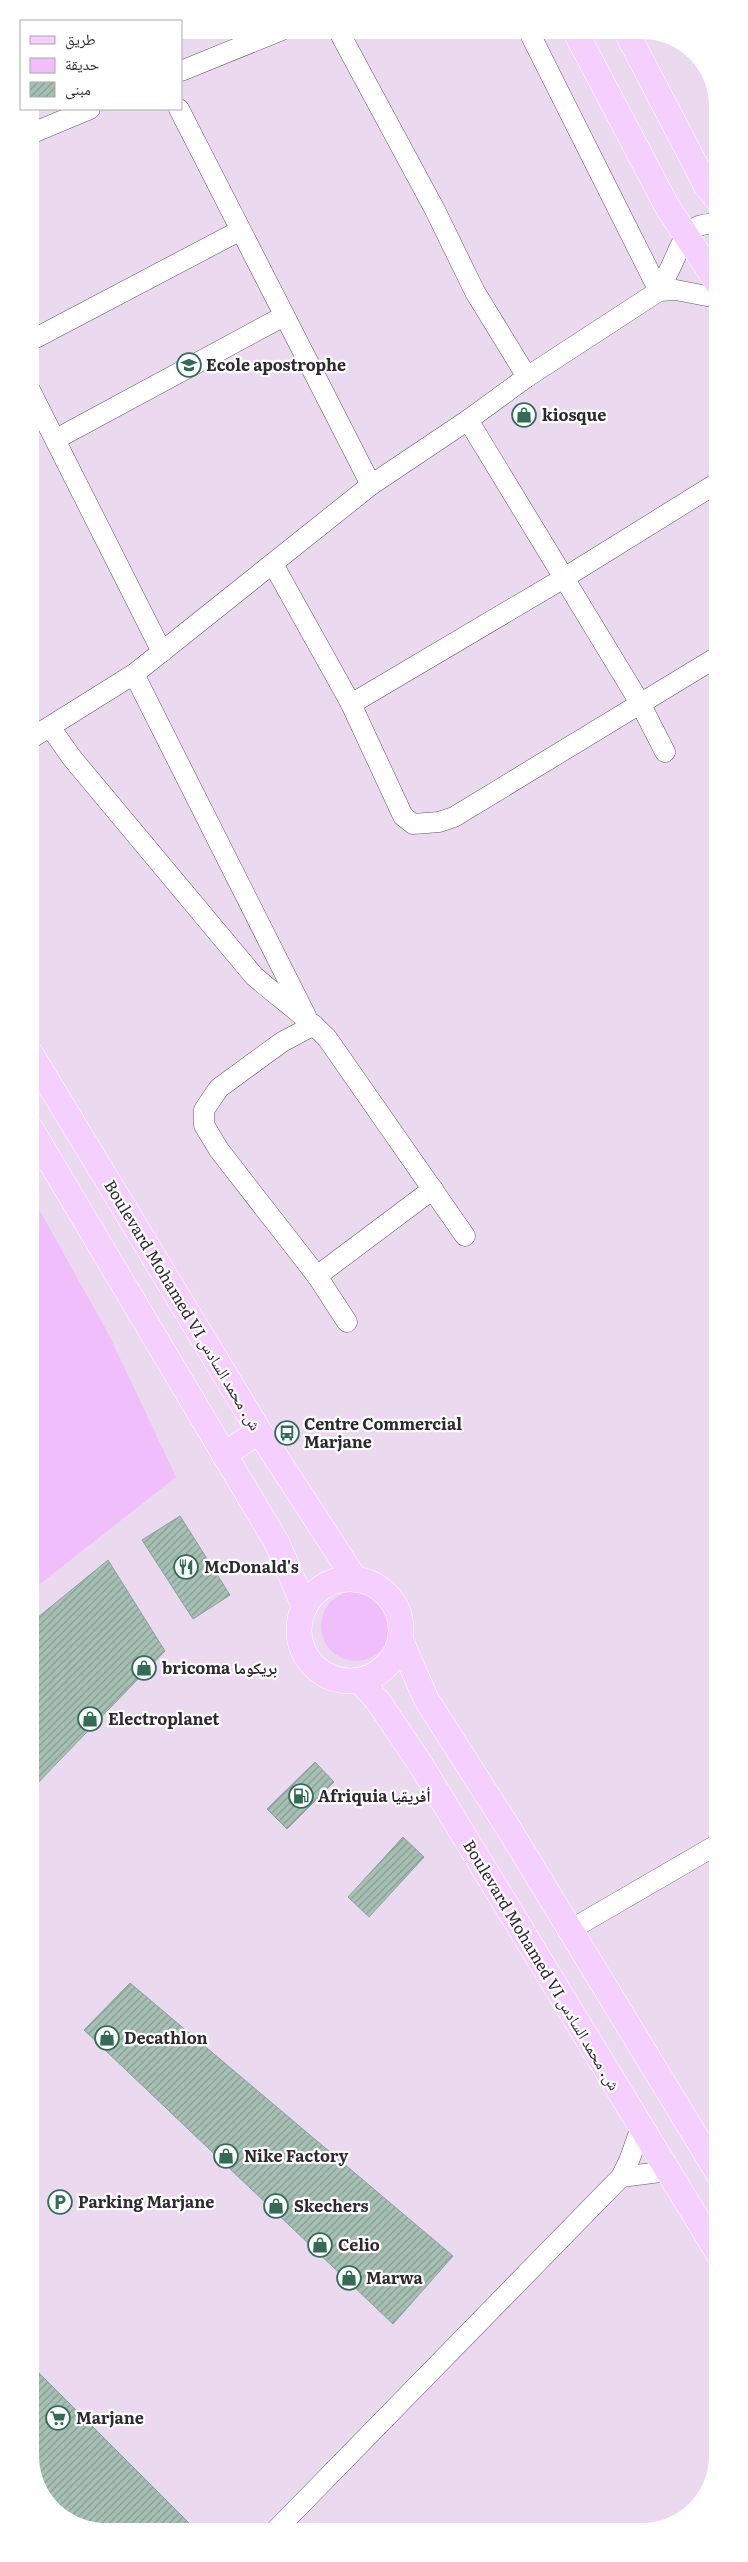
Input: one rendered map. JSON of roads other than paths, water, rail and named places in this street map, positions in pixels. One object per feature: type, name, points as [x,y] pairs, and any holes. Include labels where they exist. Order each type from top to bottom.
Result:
[{"type":"main road","points":[[580,39],[684,236],[709,271]]},
{"type":"main road","points":[[630,39],[709,189]]},
{"type":"main road","name":"Boulevard Mohamed VI ش. محمد السادس","points":[[39,1067],[259,1431],[355,1578]]},
{"type":"main road","points":[[39,1143],[277,1543],[304,1606]]},
{"type":"main road","points":[[224,1455],[259,1431]]},
{"type":"main road","points":[[355,1578],[372,1583],[386,1593],[396,1607],[402,1624],[401,1641],[394,1657],[384,1670],[369,1679],[352,1682],[325,1676],[313,1667],[304,1654],[298,1630],[304,1606],[317,1590],[335,1581],[355,1578]]},
{"type":"main road","points":[[401,1641],[426,1699],[709,2158]]},
{"type":"main road","name":"Boulevard Mohamed VI ش. محمد السادس","points":[[360,1681],[378,1700],[421,1765],[709,2238]]},
{"type":"street","points":[[182,71],[260,39]]},
{"type":"street","points":[[343,39],[435,210],[475,292],[527,377]]},
{"type":"street","points":[[533,39],[659,291]]},
{"type":"street","points":[[39,130],[88,110]]},
{"type":"street","points":[[180,110],[371,485]]},
{"type":"street","points":[[659,291],[684,236],[692,228],[709,224]]},
{"type":"street","points":[[39,336],[240,231]]},
{"type":"street","points":[[39,734],[134,674],[371,485],[468,420],[527,377],[659,291],[676,290],[709,296]]},
{"type":"street","points":[[56,439],[284,316]]},
{"type":"street","points":[[39,407],[162,652]]},
{"type":"street","points":[[468,420],[640,703],[665,752]]},
{"type":"street","points":[[351,704],[564,578],[709,488]]},
{"type":"street","points":[[273,564],[351,704],[403,816],[413,824],[439,822],[454,817],[709,662]]},
{"type":"street","points":[[134,674],[310,1021],[351,1070],[465,1236]]},
{"type":"street","points":[[50,727],[72,758],[254,976],[310,1021]]},
{"type":"street","points":[[310,1021],[219,1088],[204,1110],[204,1125],[219,1150],[318,1276],[347,1322]]},
{"type":"street","points":[[318,1276],[433,1189]]},
{"type":"street","points":[[570,1930],[709,1849]]},
{"type":"street","points":[[284,2523],[621,2177],[641,2128]]},
{"type":"street","points":[[621,2177],[668,2171]]},
{"type":"place","name":"Ecole apostrophe","points":[[189,365]]},
{"type":"place","name":"kiosque","points":[[524,415]]},
{"type":"place","name":"Centre Commercial Marjane","points":[[287,1433]]},
{"type":"place","name":"McDonald's","points":[[186,1567]]},
{"type":"place","name":"bricoma بريكوما","points":[[144,1668]]},
{"type":"place","name":"Electroplanet","points":[[90,1719]]},
{"type":"place","name":"Afriquia أفريقيا","points":[[301,1796]]},
{"type":"place","name":"Decathlon","points":[[107,2038]]},
{"type":"place","name":"Nike Factory","points":[[226,2156]]},
{"type":"place","name":"Parking Marjane","points":[[60,2202]]},
{"type":"place","name":"Skechers","points":[[276,2206]]},
{"type":"place","name":"Celio","points":[[320,2245]]},
{"type":"place","name":"Marwa","points":[[349,2278]]},
{"type":"place","name":"Marjane","points":[[58,2418]]}]
